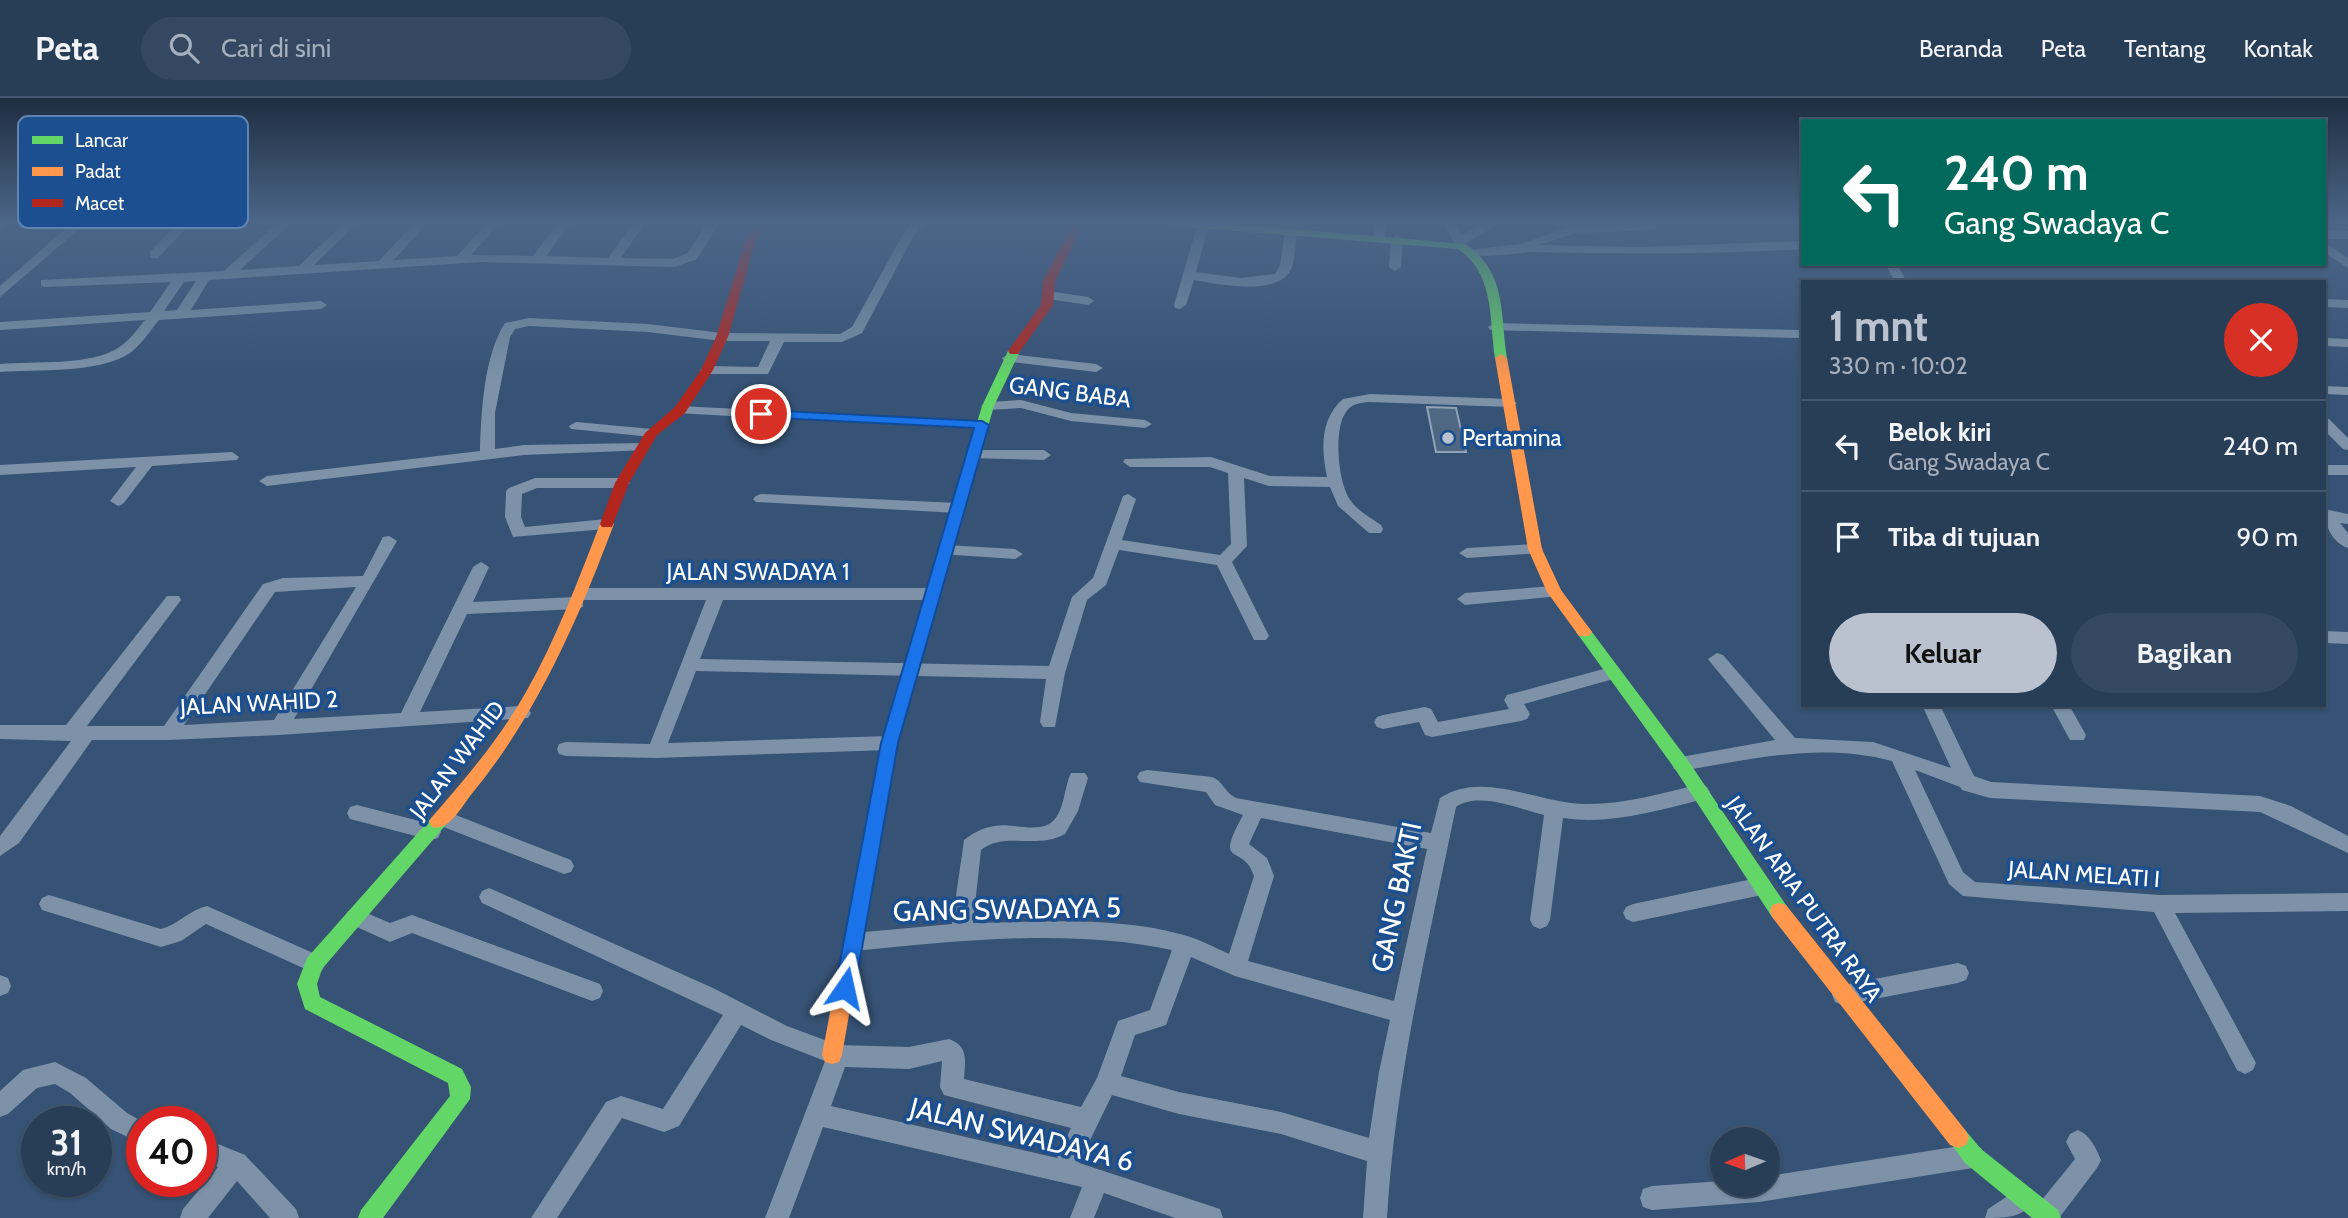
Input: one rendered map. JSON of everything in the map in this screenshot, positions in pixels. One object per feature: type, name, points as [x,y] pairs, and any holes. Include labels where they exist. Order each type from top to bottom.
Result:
[{"type":"street","points":[[0,293],[20,275]]},
{"type":"street","points":[[45,283],[213,275]]},
{"type":"street","name":"JALAN WAHID","points":[[369,1218],[460,1099],[461,1087],[455,1076],[312,1003],[306,995],[306,983],[314,964],[481,773],[522,713],[579,599],[622,483],[647,440],[680,410],[707,370],[722,337],[740,275]]},
{"type":"street","points":[[486,454],[488,413],[503,337],[510,327],[529,322],[648,328],[722,337],[835,339],[852,334],[886,275]]},
{"type":"street","points":[[777,1218],[817,1114],[835,1055],[889,743],[973,455],[988,406],[1009,358],[1047,305],[1052,275]]},
{"type":"street","points":[[1180,305],[1189,275]]},
{"type":"street","points":[[1191,275],[1249,283],[1266,282],[1280,275]]},
{"type":"street","name":"JALAN ARIA PUTRA RAYA","points":[[1489,275],[1495,327],[1538,557],[1552,587],[1611,673],[1681,764],[1762,886],[1843,996],[1973,1156],[2048,1216]]},
{"type":"street","points":[[182,313],[205,276]]},
{"type":"street","points":[[0,368],[113,356],[132,344],[180,278]]},
{"type":"street","points":[[1048,295],[1088,301]]},
{"type":"street","points":[[2326,303],[2348,304]]},
{"type":"street","points":[[0,326],[321,304]]},
{"type":"street","points":[[1495,327],[1801,334]]},
{"type":"street","points":[[707,370],[763,371],[778,339]]},
{"type":"street","points":[[2326,342],[2348,343]]},
{"type":"street","points":[[1009,358],[1096,368]]},
{"type":"street","points":[[2326,390],[2348,391]]},
{"type":"street","points":[[1375,529],[1342,503],[1336,482],[1331,432],[1334,417],[1348,402],[1370,398],[1510,402]]},
{"type":"street","name":"GANG BABA","points":[[988,406],[1021,404],[1071,417],[1146,424]]},
{"type":"street","points":[[680,410],[982,425]]},
{"type":"street","points":[[2326,424],[2348,446]]},
{"type":"street","points":[[576,426],[647,440]]},
{"type":"street","points":[[267,481],[486,454],[647,440]]},
{"type":"street","points":[[973,455],[1044,455]]},
{"type":"street","points":[[0,470],[232,457]]},
{"type":"street","points":[[1130,462],[1210,462],[1269,481],[1336,482]]},
{"type":"street","points":[[118,502],[147,463]]},
{"type":"street","points":[[2326,470],[2348,470]]},
{"type":"street","points":[[1115,544],[1223,561],[1236,552],[1239,545],[1236,471]]},
{"type":"street","points":[[606,524],[519,533],[513,517],[514,491],[535,483],[622,483]]},
{"type":"street","points":[[761,499],[958,508]]},
{"type":"street","points":[[1049,722],[1056,673],[1080,597],[1100,580],[1115,544],[1128,499]]},
{"type":"street","points":[[2331,521],[2348,543]]},
{"type":"street","points":[[279,728],[368,581],[389,541]]},
{"type":"street","points":[[946,550],[1015,554]]},
{"type":"street","points":[[1467,553],[1538,557]]},
{"type":"street","points":[[1223,561],[1260,636]]},
{"type":"street","points":[[408,718],[464,608],[481,567]]},
{"type":"street","points":[[169,733],[262,596],[272,586],[368,581]]},
{"type":"street","points":[[1465,599],[1552,587]]},
{"type":"street","name":"JALAN SWADAYA 1","points":[[464,608],[579,599],[934,594]]},
{"type":"street","points":[[656,751],[716,596]]},
{"type":"street","points":[[0,848],[12,837],[78,734],[173,600]]},
{"type":"street","points":[[2326,637],[2348,638]]},
{"type":"street","points":[[1717,659],[1790,745]]},
{"type":"street","points":[[691,665],[1056,673]]},
{"type":"street","points":[[1383,722],[1425,714],[1432,730],[1521,714],[1513,700],[1611,673]]},
{"type":"street","points":[[1931,707],[1969,785]]},
{"type":"street","points":[[2061,707],[2077,735]]},
{"type":"street","name":"JALAN WAHID 2","points":[[0,732],[169,733],[522,713]]},
{"type":"street","points":[[566,749],[656,751],[889,743]]},
{"type":"street","points":[[1681,764],[1790,745],[1846,746],[1899,756],[1969,785],[2012,793],[2260,804],[2284,812],[2348,845]]},
{"type":"street","name":"JALAN MELATI I","points":[[1899,756],[1956,878],[1970,890],[2160,904],[2348,902]]},
{"type":"street","points":[[1147,777],[1212,786],[1222,800],[1256,810],[1436,842]]},
{"type":"street","points":[[962,933],[971,846],[979,838],[993,832],[1048,833],[1057,829],[1064,821],[1078,778]]},
{"type":"street","name":"GANG BAKTI","points":[[1376,1218],[1379,1153],[1402,1013],[1436,842],[1447,803],[1451,798],[1487,794],[1554,810],[1627,811],[1700,792]]},
{"type":"street","points":[[1235,967],[1264,876],[1260,864],[1239,848],[1239,841],[1256,810]]},
{"type":"street","points":[[1540,920],[1554,810]]},
{"type":"street","points":[[357,813],[437,825],[564,866]]},
{"type":"street","points":[[1633,913],[1762,886]]},
{"type":"street","points":[[489,897],[835,1055],[909,1058],[949,1049],[954,1054],[952,1087],[1086,1120]]},
{"type":"street","points":[[49,904],[161,937],[174,936],[196,917],[207,915],[314,964]]},
{"type":"street","points":[[2160,904],[2245,1063]]},
{"type":"street","points":[[355,917],[390,933],[412,924],[592,991]]},
{"type":"street","name":"GANG SWADAYA 5","points":[[854,942],[962,933],[1081,930],[1139,934],[1185,944],[1235,967],[1402,1013]]},
{"type":"street","points":[[1063,1171],[1086,1120],[1107,1083],[1126,1028],[1133,1024],[1150,1024],[1158,1018],[1185,944]]},
{"type":"street","points":[[1843,996],[1958,973]]},
{"type":"street","points":[[543,1218],[614,1110],[621,1107],[664,1121],[671,1118],[737,1012]]},
{"type":"street","points":[[0,1106],[31,1078],[55,1073],[91,1095],[126,1126]]},
{"type":"street","points":[[1107,1083],[1179,1103],[1281,1122],[1379,1153]]},
{"type":"street","name":"JALAN SWADAYA 6","points":[[817,1114],[1098,1179],[1211,1218]]},
{"type":"street","points":[[2048,1216],[2089,1160],[2078,1142]]},
{"type":"street","points":[[217,1155],[237,1163],[287,1218]]},
{"type":"street","points":[[1652,1198],[1759,1190],[1973,1156]]},
{"type":"street","points":[[192,1218],[237,1163]]},
{"type":"street","points":[[1082,1218],[1098,1179]]},
{"type":"street","points":[[1997,1218],[2023,1198]]},
{"type":"building","name":"Pertamina","points":[[1427,407],[1456,408],[1466,452],[1436,452]]},
{"type":"traffic: fast","points":[[1488,275],[1494,294],[1501,358]]},
{"type":"traffic: fast","points":[[887,752],[988,406],[1014,351]]},
{"type":"traffic: fast","points":[[1584,632],[1681,764],[1779,911]]},
{"type":"traffic: fast","points":[[369,1218],[460,1099],[461,1087],[455,1076],[312,1003],[307,984],[314,964],[438,822]]},
{"type":"traffic: fast","points":[[1958,1138],[1973,1156],[2050,1218]]},
{"type":"traffic: slow","points":[[1501,358],[1535,549],[1554,592],[1584,632]]},
{"type":"traffic: slow","points":[[438,822],[471,784],[511,730],[533,694],[568,622],[607,524]]},
{"type":"traffic: slow","points":[[832,1055],[887,752]]},
{"type":"traffic: slow","points":[[1779,911],[1958,1138]]},
{"type":"traffic: jam","points":[[607,524],[622,483],[652,433],[680,410],[707,370],[722,337],[740,275]]},
{"type":"traffic: jam","points":[[1014,351],[1047,305],[1052,275]]},
{"type":"place","name":"Pertamina","points":[[1448,438]]},
{"type":"route","points":[[761,414],[982,425],[889,743],[845,988]]}]
